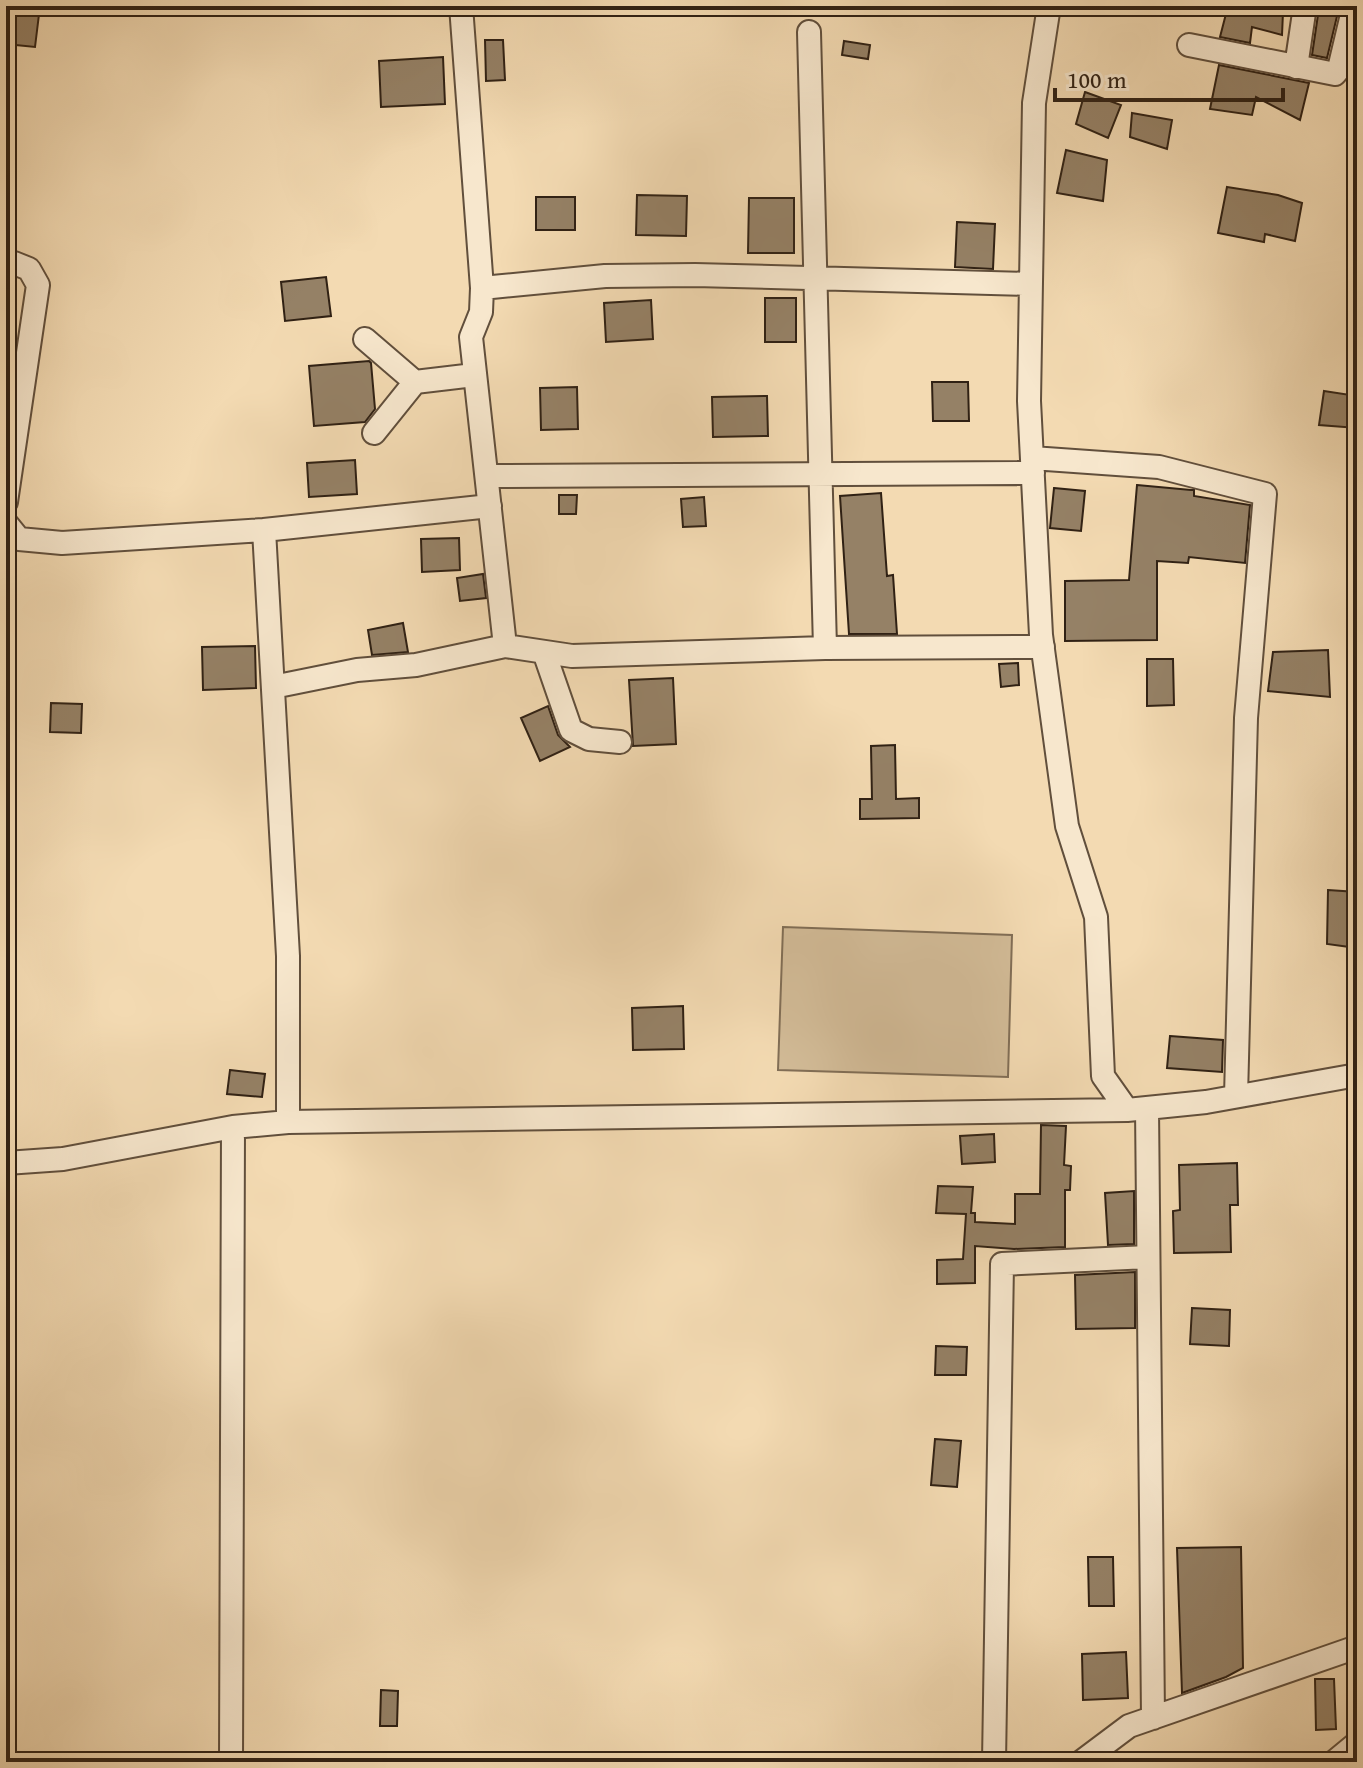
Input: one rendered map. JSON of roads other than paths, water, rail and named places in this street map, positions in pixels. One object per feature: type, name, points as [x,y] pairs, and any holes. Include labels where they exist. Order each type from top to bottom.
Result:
[{"type":"street","points":[[461,6],[482,288],[481,312],[471,337],[505,646]]},
{"type":"street","points":[[1049,6],[1034,103],[1029,401],[1043,647],[1067,826],[1096,917],[1103,1076],[1137,1109],[1148,1257],[1153,1718]]},
{"type":"street","points":[[1296,67],[1305,6]]},
{"type":"street","points":[[1189,45],[1335,74],[1339,69],[1354,6]]},
{"type":"street","points":[[809,32],[825,648]]},
{"type":"street","points":[[6,263],[29,269],[38,285],[6,502]]},
{"type":"street","points":[[482,288],[605,276],[695,275],[1031,284]]},
{"type":"street","points":[[365,339],[415,382]]},
{"type":"street","points":[[374,433],[415,382],[474,375]]},
{"type":"street","points":[[488,476],[819,474],[1033,466],[1159,467],[1265,494],[1246,718],[1236,1096]]},
{"type":"street","points":[[6,523],[19,539],[62,543],[264,530],[490,506]]},
{"type":"street","points":[[264,530],[288,956],[288,1122]]},
{"type":"street","points":[[273,687],[357,670],[416,665],[505,646],[572,656],[825,648],[1043,647]]},
{"type":"street","points":[[544,652],[571,730],[589,739],[620,742]]},
{"type":"street","points":[[6,1163],[63,1159],[233,1127],[288,1122],[1137,1109],[1357,1075]]},
{"type":"street","points":[[231,1762],[233,1127]]},
{"type":"street","points":[[994,1762],[1002,1264],[1148,1257]]},
{"type":"street","points":[[1081,1762],[1129,1726],[1357,1647]]},
{"type":"street","points":[[1334,1762],[1357,1743]]}]
